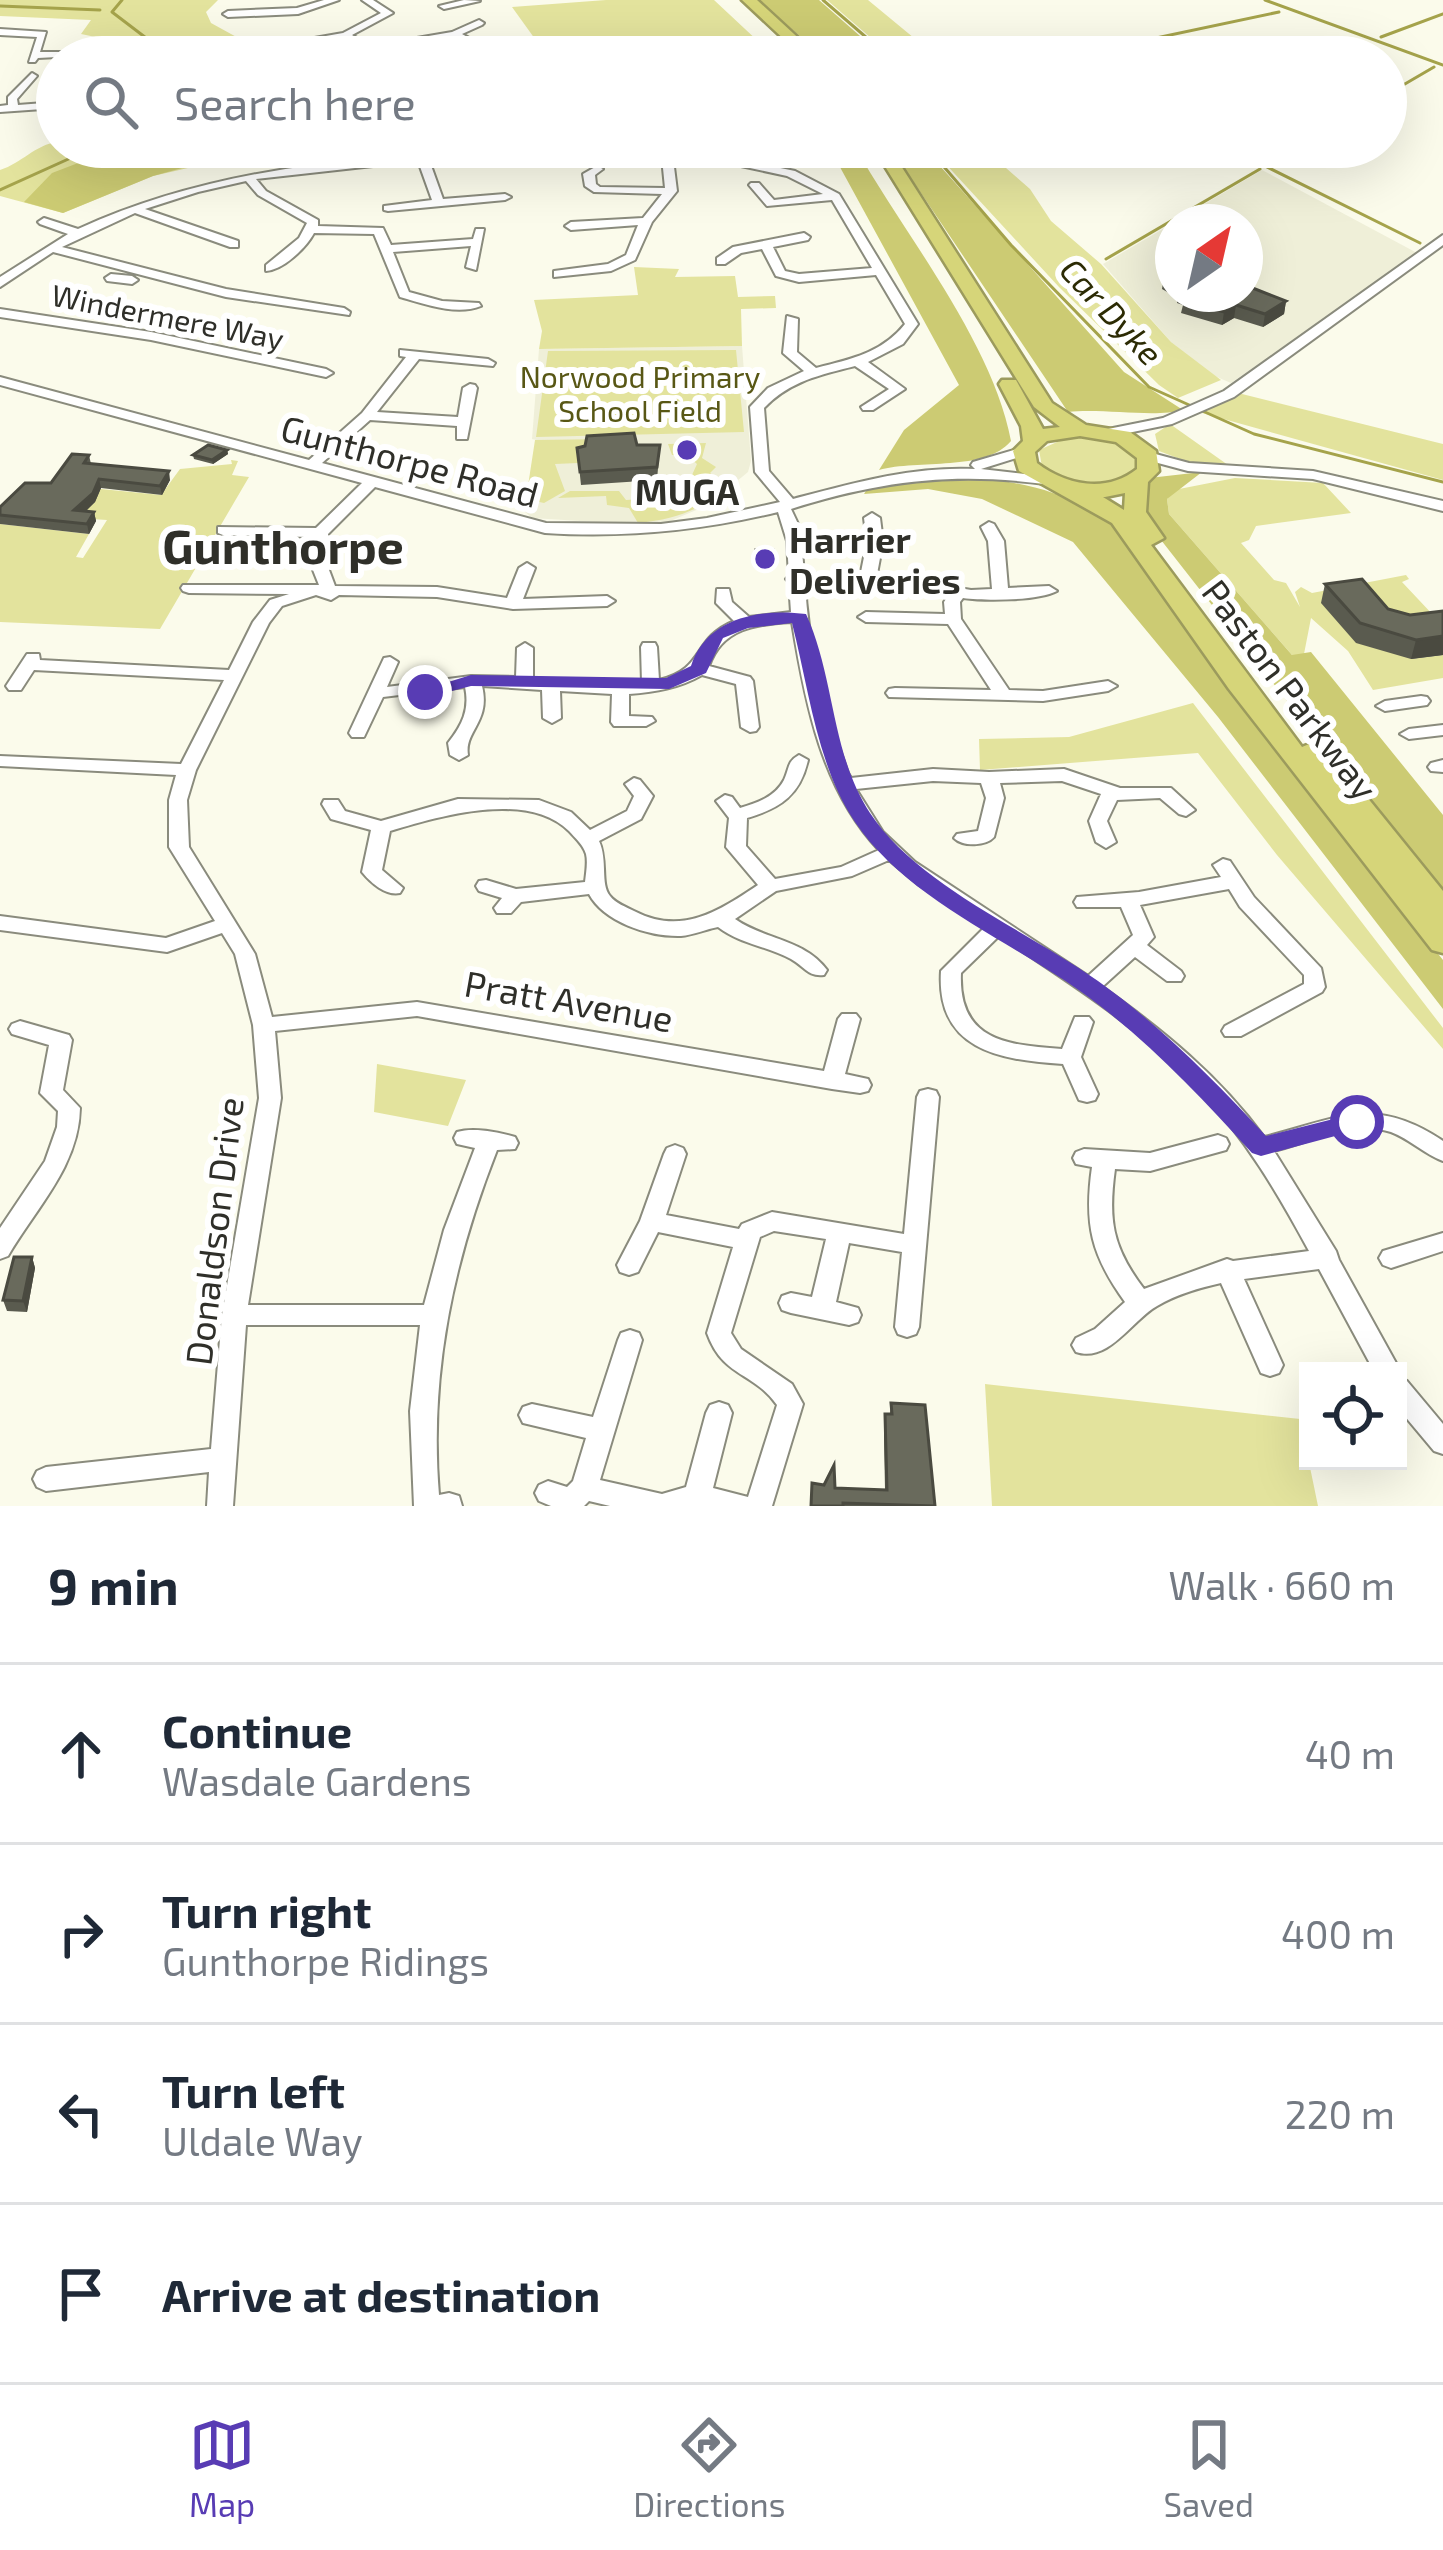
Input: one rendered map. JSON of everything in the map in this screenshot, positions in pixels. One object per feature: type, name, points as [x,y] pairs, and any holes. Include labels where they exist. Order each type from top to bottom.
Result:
[{"type":"highway","points":[[736,0],[775,36]]},
{"type":"highway","points":[[749,0],[789,36]]},
{"type":"highway","points":[[878,168],[1024,409],[1027,466],[1045,480],[1103,490],[1142,465],[1108,433],[1080,430],[1029,446]]},
{"type":"highway","points":[[893,168],[1044,407],[1080,430]]},
{"type":"highway","name":"Paston Parkway","points":[[1142,465],[1134,500],[1142,524],[1443,911]]},
{"type":"highway","name":"Paston Parkway","points":[[1073,488],[1120,518],[1238,683],[1443,943]]},
{"type":"street","points":[[228,14],[298,11],[334,0]]},
{"type":"street","points":[[339,36],[387,15],[370,0]]},
{"type":"street","points":[[445,6],[475,1]]},
{"type":"street","points":[[447,36],[479,22]]},
{"type":"street","points":[[0,32],[42,36]]},
{"type":"street","points":[[455,34],[459,36]]},
{"type":"street","points":[[6,108],[32,76]]},
{"type":"street","points":[[6,108],[36,106]]},
{"type":"street","points":[[0,283],[51,248],[139,212],[248,177],[341,168]]},
{"type":"street","points":[[426,168],[439,203]]},
{"type":"street","points":[[558,274],[581,278],[632,257],[646,221],[671,191],[669,168]]},
{"type":"street","points":[[767,168],[792,173],[835,196],[912,324],[896,345],[782,383],[757,407],[763,472],[794,523],[800,617],[843,785],[892,852],[921,878],[1089,986],[1172,1050],[1261,1147],[1328,1258],[1382,1362]]},
{"type":"street","points":[[792,173],[797,168]]},
{"type":"street","points":[[597,169],[589,174],[591,187],[598,190],[671,191]]},
{"type":"street","points":[[248,177],[262,193],[311,217],[313,229]]},
{"type":"street","points":[[755,185],[771,204]]},
{"type":"street","points":[[754,209],[835,196]]},
{"type":"street","points":[[388,208],[505,197]]},
{"type":"street","points":[[139,212],[233,244]]},
{"type":"street","points":[[71,218],[49,224],[81,234]]},
{"type":"street","points":[[578,230],[646,221]]},
{"type":"street","points":[[270,268],[313,229],[372,228],[384,234],[399,286],[409,298],[475,305]]},
{"type":"street","points":[[389,248],[478,237],[472,265],[456,262]]},
{"type":"street","points":[[722,262],[737,250],[805,237]]},
{"type":"street","points":[[1108,433],[1154,425],[1204,406],[1443,239]]},
{"type":"street","points":[[766,245],[780,273],[799,278],[882,271]]},
{"type":"street","points":[[51,248],[126,277],[344,312]]},
{"type":"street","points":[[0,263],[20,266]]},
{"type":"street","name":"Windermere Way","points":[[0,313],[151,336],[326,373]]},
{"type":"street","points":[[792,319],[790,353],[812,371]]},
{"type":"street","points":[[312,465],[367,416],[407,354],[476,364]]},
{"type":"street","points":[[855,360],[898,389],[868,407]]},
{"type":"street","name":"Gunthorpe Road","points":[[0,381],[516,524],[572,530],[698,524],[786,506],[893,475],[950,470],[1045,480]]},
{"type":"street","points":[[367,416],[463,429],[470,388]]},
{"type":"street","points":[[1154,425],[1142,465],[1312,475],[1443,506]]},
{"type":"street","name":"Gunthorpe Road","points":[[950,470],[1029,446]]},
{"type":"street","points":[[223,530],[320,532],[371,482]]},
{"type":"street","points":[[868,577],[875,542],[872,518]]},
{"type":"street","points":[[989,527],[996,541],[1000,596]]},
{"type":"street","points":[[320,532],[321,570],[331,595]]},
{"type":"street","points":[[513,604],[526,568]]},
{"type":"street","points":[[794,579],[868,577],[1000,596],[1048,591]]},
{"type":"street","points":[[189,588],[331,595],[448,593],[513,604],[609,601]]},
{"type":"street","points":[[723,592],[724,603],[745,622]]},
{"type":"street","points":[[958,592],[952,602],[953,619],[1004,696]]},
{"type":"street","name":"Donaldson Drive","points":[[220,1506],[233,1315],[270,1098],[264,1025],[245,955],[179,847],[178,800],[187,770],[261,622],[276,603],[309,594]]},
{"type":"street","points":[[375,692],[425,692],[471,681],[650,686],[688,678],[700,669],[707,643],[745,622],[800,617]]},
{"type":"street","points":[[866,618],[953,619]]},
{"type":"street","points":[[649,647],[650,686]]},
{"type":"street","points":[[524,680],[525,648]]},
{"type":"street","points":[[15,686],[32,659],[234,675]]},
{"type":"street","points":[[358,733],[389,662]]},
{"type":"street","points":[[700,669],[744,681],[750,728]]},
{"type":"street","points":[[459,755],[458,743],[472,729],[471,681]]},
{"type":"street","points":[[550,686],[552,718]]},
{"type":"street","points":[[620,686],[620,722],[646,721]]},
{"type":"street","points":[[895,693],[1004,696],[1108,686]]},
{"type":"street","points":[[1385,706],[1421,701]]},
{"type":"street","points":[[1409,734],[1443,730]]},
{"type":"street","points":[[770,886],[736,847],[731,808],[785,797],[795,784],[800,760]]},
{"type":"street","points":[[0,761],[187,770]]},
{"type":"street","points":[[843,785],[933,775],[1059,774],[1111,793],[1164,792],[1186,810]]},
{"type":"street","points":[[964,838],[985,837],[990,827],[988,813],[995,798],[989,778]]},
{"type":"street","points":[[588,839],[634,815],[644,796],[634,784]]},
{"type":"street","points":[[1106,842],[1098,821],[1111,793]]},
{"type":"street","points":[[331,804],[338,815],[381,827],[441,808],[509,801],[564,816],[588,839],[596,855],[595,887],[604,904],[640,923],[680,929],[722,919],[770,886],[845,872],[892,852]]},
{"type":"street","points":[[381,827],[372,872],[393,888]]},
{"type":"street","points":[[1084,902],[1130,902],[1227,874],[1314,973],[1315,987],[1233,1031]]},
{"type":"street","points":[[486,886],[510,902],[595,887]]},
{"type":"street","points":[[1089,986],[1144,937],[1130,902]]},
{"type":"street","points":[[722,919],[750,941],[807,957],[817,970]]},
{"type":"street","points":[[0,923],[167,945],[228,925]]},
{"type":"street","points":[[998,926],[951,971],[951,1013],[964,1031],[984,1043],[1043,1064],[1070,1057]]},
{"type":"street","points":[[1137,948],[1174,976]]},
{"type":"street","name":"Pratt Avenue","points":[[264,1025],[417,1009],[860,1084]]},
{"type":"street","points":[[832,1081],[849,1019]]},
{"type":"street","points":[[1082,1022],[1070,1057],[1087,1094]]},
{"type":"street","points":[[0,1249],[62,1152],[71,1126],[69,1108],[52,1098],[61,1040],[20,1030]]},
{"type":"street","points":[[907,1327],[928,1097]]},
{"type":"street","points":[[1261,1147],[1376,1119],[1404,1124],[1443,1153]]},
{"type":"street","points":[[427,1506],[422,1468],[430,1315],[442,1263],[487,1141]]},
{"type":"street","points":[[1140,1303],[1106,1259],[1099,1235],[1094,1160],[1150,1162],[1218,1144]]},
{"type":"street","points":[[629,1265],[652,1222],[675,1154]]},
{"type":"street","points":[[759,1506],[790,1404],[784,1388],[736,1363],[722,1350],[719,1333],[747,1240],[758,1223],[794,1217],[840,1232],[915,1245]]},
{"type":"street","points":[[652,1222],[747,1240]]},
{"type":"street","points":[[823,1309],[840,1232]]},
{"type":"street","points":[[1391,1258],[1443,1242]]},
{"type":"street","points":[[1085,1345],[1100,1341],[1140,1303],[1191,1278],[1227,1269],[1328,1258]]},
{"type":"street","points":[[1227,1269],[1270,1365]]},
{"type":"street","points":[[791,1303],[849,1315]]},
{"type":"street","points":[[233,1315],[430,1315]]},
{"type":"street","points":[[548,1492],[572,1500],[584,1488],[630,1340]]},
{"type":"street","points":[[1407,1399],[1439,1434]]},
{"type":"street","points":[[697,1496],[719,1413]]},
{"type":"street","points":[[532,1415],[602,1430]]},
{"type":"street","points":[[46,1478],[225,1459]]},
{"type":"street","points":[[584,1488],[662,1505],[697,1496],[739,1506]]},
{"type":"shaded area","points":[[758,0],[819,0],[860,36],[800,36]]},
{"type":"shaded area","points":[[65,168],[182,168],[63,213],[24,202],[52,173]]},
{"type":"shaded area","points":[[840,168],[868,168],[945,290],[986,366],[1011,441],[1000,451],[968,461],[879,470],[904,430],[959,385]]},
{"type":"shaded area","points":[[904,168],[942,168],[1124,372],[1183,410],[1068,412]]},
{"type":"shaded area","points":[[1262,170],[1419,254],[1231,383],[1210,374],[1171,342],[1103,264],[1155,234],[1155,312],[1263,312],[1263,204],[1204,204]]},
{"type":"shaded area","points":[[742,346],[751,461],[748,472],[708,505],[668,522],[629,524],[532,518],[524,511],[536,440],[532,439],[539,349]]},
{"type":"shaded area","points":[[1202,472],[1167,499],[1169,514],[1292,655],[1311,652],[1443,815],[1443,900],[1143,517],[1143,485],[1149,478]]},
{"type":"shaded area","points":[[914,475],[998,480],[1049,492],[1098,515],[1121,533],[1326,814],[1443,960],[1443,1009],[1218,717],[1073,542],[982,499],[928,489],[864,494],[871,483]]},
{"type":"green space","points":[[0,0],[218,0],[206,12],[211,23],[235,36],[91,36],[81,34],[91,20],[0,16]]},
{"type":"green space","points":[[606,0],[714,0],[753,36],[533,36],[512,7]]},
{"type":"green space","points":[[827,0],[868,0],[912,36],[869,36]]},
{"type":"green space","points":[[36,151],[36,168],[188,168],[153,176],[63,213],[0,196],[0,170]]},
{"type":"green space","points":[[949,168],[1006,168],[1030,189],[1051,221],[1101,264],[1171,342],[1221,380],[1178,398],[1059,287]]},
{"type":"green space","points":[[634,267],[679,269],[675,277],[735,276],[738,297],[775,296],[776,308],[741,309],[742,346],[539,349],[542,331],[534,300],[638,295]]},
{"type":"green space","name":"Norwood Primary School Field","points":[[736,350],[744,432],[536,437],[548,351]]},
{"type":"green space","points":[[1238,393],[1443,444],[1443,480],[1202,413]]},
{"type":"green space","points":[[1170,424],[1228,465],[1193,464],[1159,451],[1155,434]]},
{"type":"green space","points":[[1073,435],[1120,444],[1141,463],[1120,480],[1094,485],[1066,480],[1042,467],[1039,450]]},
{"type":"green space","points":[[608,439],[578,463],[555,464],[565,491],[544,503],[526,499],[535,440]]},
{"type":"green space","points":[[706,443],[702,458],[716,467],[710,473],[721,482],[738,482],[679,515],[638,523],[629,508],[607,505],[606,496],[558,498],[570,491],[619,491],[626,500],[675,497],[689,489],[681,480],[692,475],[697,464],[687,455],[672,455],[668,444]]},
{"type":"green space","points":[[231,460],[238,461],[232,475],[249,477],[160,629],[0,622],[0,524],[89,534],[76,557],[83,558],[107,520],[76,518],[95,502],[91,488],[161,495],[180,469],[232,464]]},
{"type":"green space","points":[[1235,478],[1323,483],[1351,513],[1256,526],[1249,540],[1241,543],[1274,580],[1286,583],[1300,607],[1295,592],[1301,587],[1312,593],[1406,575],[1409,579],[1402,582],[1434,616],[1411,659],[1443,655],[1443,678],[1373,690],[1348,651],[1311,618],[1304,654],[1293,656],[1169,514],[1167,499],[1174,490]]},
{"type":"green space","points":[[1193,703],[1443,1028],[1443,1049],[1277,855],[1198,753],[980,770],[979,739],[1069,737]]},
{"type":"green space","points":[[377,1064],[466,1080],[448,1126],[374,1112]]},
{"type":"green space","points":[[985,1384],[1299,1419],[1299,1470],[1311,1470],[1318,1506],[992,1506]]},
{"type":"building","points":[[1263,292],[1286,301],[1265,314],[1259,312],[1263,312]]},
{"type":"building","points":[[634,433],[637,445],[660,445],[657,467],[580,472],[577,448],[585,446],[587,436]]},
{"type":"building","points":[[208,445],[227,450],[212,460],[193,455]]},
{"type":"building","points":[[72,454],[89,455],[84,463],[169,471],[160,486],[99,479],[93,493],[74,510],[94,512],[87,524],[0,515],[0,507],[25,483],[51,483]]},
{"type":"building","points":[[756,550],[773,550],[775,563],[758,563]]},
{"type":"building","points":[[1362,579],[1388,609],[1410,615],[1443,611],[1443,636],[1416,640],[1360,623],[1325,584]]},
{"type":"building","points":[[14,1257],[32,1257],[23,1301],[3,1300]]},
{"type":"building","points":[[891,1403],[925,1405],[935,1506],[811,1506],[812,1483],[824,1485],[834,1465],[835,1488],[887,1490],[885,1414],[892,1414]]},
{"type":"waterway","points":[[122,0],[112,12],[144,36]]},
{"type":"waterway","name":"Car Dyke","points":[[823,0],[865,36]]},
{"type":"waterway","points":[[1265,0],[1364,36]]},
{"type":"waterway","points":[[0,6],[100,10]]},
{"type":"waterway","points":[[1165,36],[1279,12]]},
{"type":"waterway","points":[[1384,36],[1443,14]]},
{"type":"waterway","points":[[1407,52],[1443,65]]},
{"type":"waterway","points":[[1407,83],[1434,67]]},
{"type":"waterway","points":[[0,190],[49,168]]},
{"type":"waterway","name":"Car Dyke","points":[[945,168],[1011,245],[1149,387],[1254,434],[1443,482]]},
{"type":"waterway","points":[[1269,168],[1420,243]]},
{"type":"waterway","points":[[1106,259],[1260,169]]},
{"type":"place","name":"MUGA","points":[[687,450]]},
{"type":"place","name":"Harrier Deliveries","points":[[765,559]]},
{"type":"district","name":"Gunthorpe","points":[[283,545]]},
{"type":"route","points":[[425,692],[471,681],[604,687],[669,684],[700,669],[707,643],[717,634],[745,622],[800,617],[843,785],[865,823],[910,868],[1089,986],[1172,1050],[1213,1089],[1261,1147],[1357,1122]]}]
